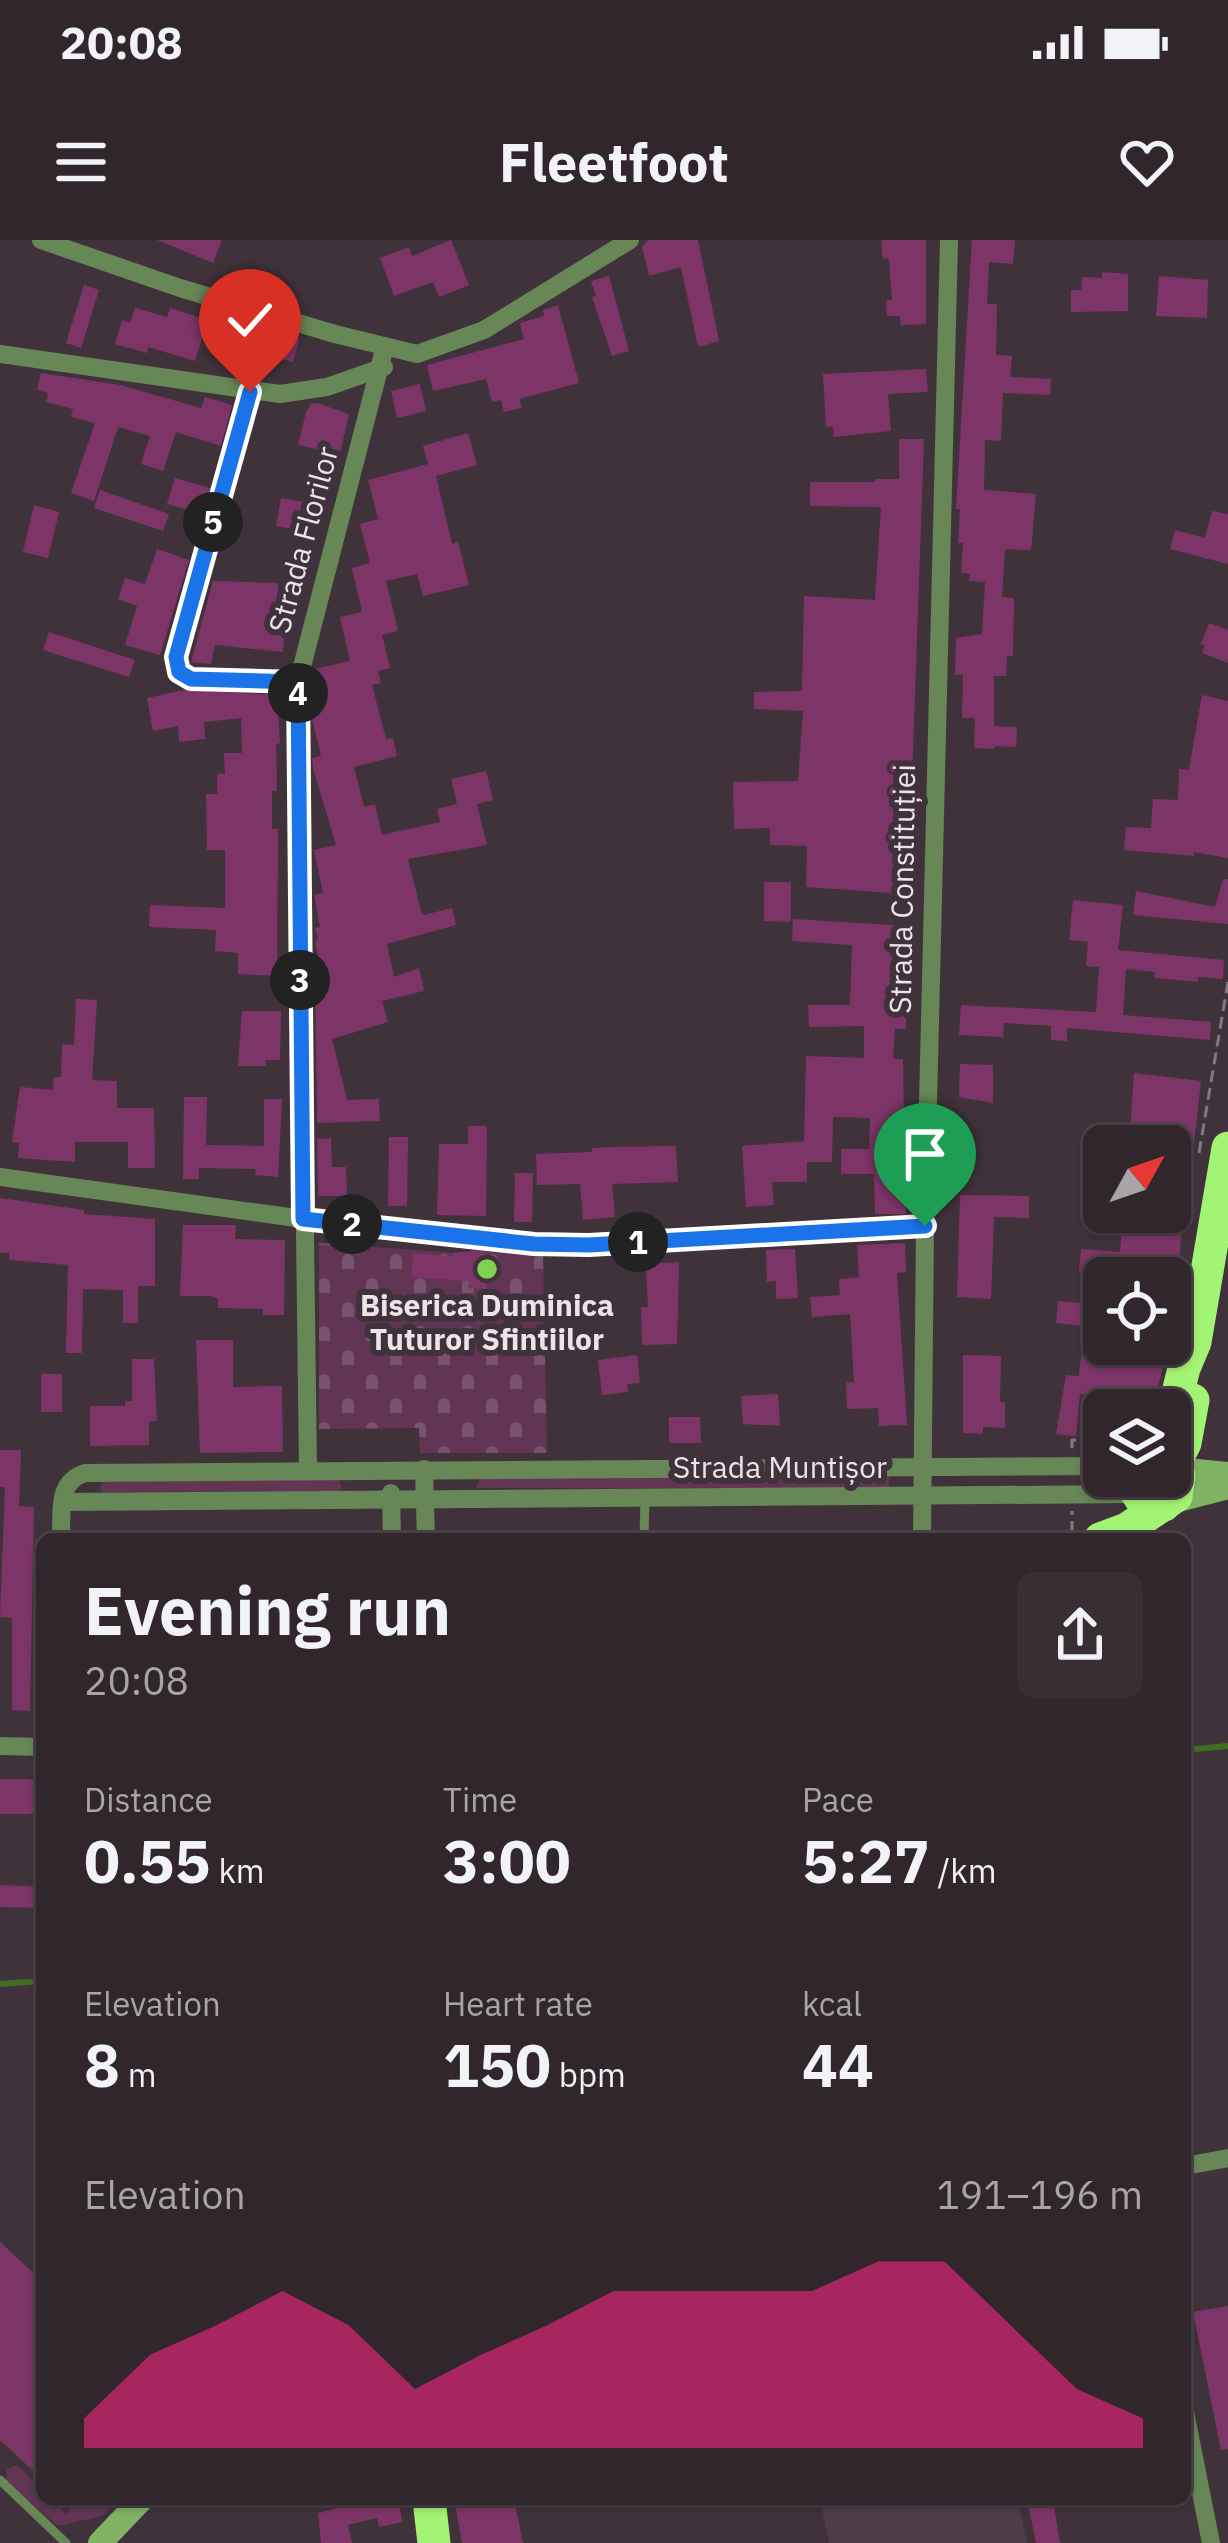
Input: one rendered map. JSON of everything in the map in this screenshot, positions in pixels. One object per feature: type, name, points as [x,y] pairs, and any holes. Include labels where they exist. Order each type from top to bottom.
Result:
[{"type":"highway","points":[[1191,1409],[1196,1342],[1228,1148]]},
{"type":"highway","points":[[1179,1389],[1196,1342]]},
{"type":"highway","points":[[1092,1533],[1140,1497]]},
{"type":"highway","points":[[1116,1533],[1127,1529],[1148,1497]]},
{"type":"highway","points":[[429,2505],[434,2543]]},
{"type":"main road","points":[[1191,1479],[1228,1474]]},
{"type":"main road","points":[[1191,1485],[1228,1486]]},
{"type":"main road","points":[[100,2543],[136,2505]]},
{"type":"street","points":[[41,240],[180,288],[416,354]]},
{"type":"street","points":[[0,354],[250,392],[327,388],[484,329],[630,240]]},
{"type":"street","name":"Strada Constituției","points":[[922,1533],[949,240]]},
{"type":"street","name":"Strada Florilor","points":[[308,1470],[298,682],[386,346]]},
{"type":"street","points":[[250,392],[176,665],[191,679],[298,682]]},
{"type":"street","points":[[0,1177],[303,1219],[534,1244],[925,1226]]},
{"type":"street","name":"Strada Muntișor","points":[[1083,1466],[85,1473],[68,1481],[62,1502],[1083,1494]]},
{"type":"street","points":[[424,1469],[425,1533]]},
{"type":"street","points":[[391,1470],[392,1533]]},
{"type":"street","points":[[61,1533],[62,1502]]},
{"type":"street","points":[[0,1746],[36,1747]]},
{"type":"street","points":[[1191,2165],[1228,2158]]},
{"type":"street","points":[[1191,2442],[1211,2543]]},
{"type":"lane","points":[[644,1533],[645,1499]]},
{"type":"lane","points":[[0,2480],[66,2543]]},
{"type":"path","points":[[1072,1440],[1083,1440]]},
{"type":"path","points":[[1066,1533],[1072,1530],[1072,1495]]},
{"type":"shaded area","points":[[821,2505],[1019,2505],[1027,2543],[829,2543]]},
{"type":"green space","points":[[319,1243],[471,1254],[472,1246],[543,1251],[547,1453],[420,1453],[419,1428],[319,1429]]},
{"type":"green space","points":[[889,1477],[889,1489],[476,1488],[479,1479]]},
{"type":"green space","points":[[339,1479],[339,1491],[102,1492],[100,1488],[103,1481]]},
{"type":"green space","points":[[18,2466],[36,2484],[36,2505],[57,2505],[67,2515],[71,2505],[113,2505],[101,2516],[58,2526],[6,2480],[7,2469]]},
{"type":"building","points":[[157,240],[222,240],[213,263]]},
{"type":"building","points":[[451,240],[469,285],[439,297],[433,282],[394,296],[380,258],[409,247],[412,256]]},
{"type":"building","points":[[648,240],[698,240],[719,341],[698,347],[681,267],[649,276],[642,247]]},
{"type":"building","points":[[881,240],[926,240],[926,324],[901,325],[900,316],[887,316],[886,301],[892,300],[889,258],[883,259]]},
{"type":"building","points":[[972,240],[1015,240],[1013,264],[989,262],[987,304],[997,304],[996,355],[1012,356],[1010,377],[1051,379],[1050,395],[1003,393],[1001,441],[985,440],[984,490],[1036,494],[1031,550],[1005,549],[1002,597],[1014,598],[1013,656],[1007,656],[1006,676],[994,676],[994,726],[1017,727],[1016,747],[994,749],[974,748],[975,718],[962,718],[963,675],[955,675],[956,638],[982,634],[985,582],[969,581],[970,574],[961,573],[963,543],[958,543],[960,509],[956,509]]},
{"type":"building","points":[[1102,272],[1128,274],[1128,311],[1071,312],[1071,290],[1081,290],[1082,277],[1102,278]]},
{"type":"building","points":[[609,276],[629,351],[612,356],[591,281]]},
{"type":"building","points":[[1159,276],[1208,280],[1207,318],[1156,316]]},
{"type":"building","points":[[84,285],[99,290],[81,348],[66,343]]},
{"type":"building","points":[[558,305],[579,383],[519,399],[522,408],[504,412],[501,400],[492,402],[486,379],[433,391],[427,365],[524,339],[520,323],[544,316],[543,310]]},
{"type":"building","points":[[135,308],[167,317],[170,308],[208,320],[195,361],[148,347],[147,353],[115,344],[122,320],[130,323]]},
{"type":"building","points":[[226,316],[300,338],[293,362],[265,354],[268,341],[222,329]]},
{"type":"building","points":[[926,369],[928,392],[888,394],[891,431],[834,437],[833,426],[826,427],[823,374]]},
{"type":"building","points":[[41,373],[120,385],[201,408],[205,397],[232,405],[221,446],[176,432],[163,471],[141,464],[150,436],[118,427],[94,501],[71,493],[95,423],[71,417],[73,409],[46,402],[48,393],[37,390]]},
{"type":"building","points":[[420,384],[426,411],[397,418],[391,391]]},
{"type":"building","points":[[317,403],[349,414],[340,454],[298,445],[306,412]]},
{"type":"building","points":[[468,433],[477,465],[436,476],[452,544],[458,542],[469,585],[423,596],[417,574],[386,581],[398,631],[382,635],[390,668],[378,671],[381,683],[372,685],[386,739],[393,738],[397,756],[354,767],[364,807],[375,804],[382,835],[440,822],[437,809],[457,804],[451,779],[486,771],[493,800],[477,804],[487,845],[408,859],[421,911],[424,915],[452,908],[456,925],[387,944],[394,977],[419,968],[424,991],[382,1001],[388,1022],[332,1039],[347,1100],[379,1099],[380,1121],[317,1123],[315,968],[321,966],[315,943],[315,928],[320,927],[314,895],[323,893],[314,850],[336,845],[313,768],[312,758],[321,756],[312,719],[312,713],[320,711],[312,680],[315,669],[350,661],[340,617],[362,612],[352,568],[370,563],[360,524],[378,519],[368,480],[428,464],[423,446]]},
{"type":"building","points":[[899,439],[924,439],[908,894],[806,887],[807,846],[770,845],[770,828],[734,829],[733,782],[798,781],[803,711],[754,709],[754,692],[802,691],[804,596],[875,600],[881,507],[810,506],[810,482],[899,479]]},
{"type":"building","points":[[175,478],[210,488],[203,514],[167,504]]},
{"type":"building","points":[[100,490],[169,514],[163,531],[94,508]]},
{"type":"building","points":[[281,498],[316,504],[311,532],[276,526]]},
{"type":"building","points":[[34,505],[59,512],[48,558],[23,552]]},
{"type":"building","points":[[1212,511],[1228,514],[1228,564],[1170,549],[1175,530],[1205,538]]},
{"type":"building","points":[[157,549],[189,560],[160,655],[125,645],[137,606],[118,599],[125,578],[145,584]]},
{"type":"building","points":[[213,581],[278,583],[276,620],[286,621],[283,652],[215,645],[211,664],[191,662]]},
{"type":"building","points":[[1209,623],[1228,630],[1228,663],[1202,653]]},
{"type":"building","points":[[49,632],[135,660],[129,677],[43,650]]},
{"type":"building","points":[[184,690],[277,695],[280,743],[276,744],[272,829],[278,829],[277,976],[238,974],[238,953],[215,951],[216,930],[149,927],[150,905],[225,908],[225,850],[207,850],[206,794],[217,794],[217,774],[225,774],[224,753],[242,753],[241,718],[204,722],[205,739],[179,742],[178,726],[153,731],[147,698]]},
{"type":"building","points":[[1202,695],[1228,701],[1228,858],[1124,850],[1126,827],[1151,828],[1153,799],[1178,800],[1179,769],[1189,770]]},
{"type":"building","points":[[1223,879],[1228,879],[1228,924],[1133,915],[1136,891],[1215,907]]},
{"type":"building","points":[[764,882],[791,882],[791,922],[764,921]]},
{"type":"building","points":[[1073,900],[1123,905],[1118,950],[1224,960],[1223,979],[1198,977],[1198,982],[1155,978],[1155,972],[1126,969],[1123,1015],[1211,1022],[1210,1040],[1067,1028],[1067,1041],[1051,1040],[1051,1026],[1004,1023],[1003,1037],[959,1035],[961,1005],[1096,1012],[1099,967],[1086,966],[1088,942],[1069,940]]},
{"type":"building","points":[[793,919],[908,926],[905,956],[907,964],[912,964],[911,992],[906,991],[906,1029],[895,1029],[893,1059],[903,1059],[904,1119],[889,1118],[889,1149],[900,1149],[906,1214],[875,1214],[874,1174],[841,1174],[841,1149],[869,1149],[870,1118],[833,1117],[832,1162],[807,1162],[807,1182],[772,1182],[774,1205],[746,1207],[742,1146],[804,1141],[806,1056],[864,1058],[864,1026],[809,1027],[808,1005],[850,1005],[852,945],[792,941]]},
{"type":"building","points":[[76,999],[97,1000],[92,1080],[117,1081],[117,1108],[154,1108],[155,1168],[128,1168],[128,1142],[75,1142],[75,1162],[18,1158],[19,1143],[12,1142],[20,1087],[53,1090],[54,1077],[61,1077],[62,1044],[74,1045]]},
{"type":"building","points":[[242,1011],[281,1011],[280,1060],[266,1060],[266,1066],[238,1066]]},
{"type":"building","points":[[960,1064],[993,1065],[993,1103],[959,1097]]},
{"type":"building","points":[[1134,1073],[1201,1081],[1191,1171],[1191,1125],[1130,1125]]},
{"type":"building","points":[[184,1097],[207,1097],[206,1145],[264,1146],[264,1099],[282,1099],[278,1177],[255,1175],[256,1169],[199,1168],[199,1179],[183,1179]]},
{"type":"building","points":[[468,1126],[487,1126],[486,1216],[437,1215],[439,1144],[468,1144]]},
{"type":"building","points":[[389,1137],[408,1137],[407,1206],[388,1206]]},
{"type":"building","points":[[331,1138],[332,1167],[346,1167],[347,1196],[318,1196],[317,1139]]},
{"type":"building","points":[[676,1146],[678,1182],[612,1184],[615,1217],[583,1220],[580,1184],[537,1185],[536,1154]]},
{"type":"building","points":[[515,1173],[533,1173],[532,1222],[514,1222]]},
{"type":"building","points":[[960,1195],[1029,1196],[1029,1218],[994,1217],[991,1299],[957,1297]]},
{"type":"building","points":[[0,1198],[84,1210],[84,1214],[155,1219],[155,1286],[138,1286],[138,1323],[123,1323],[123,1290],[83,1289],[82,1353],[66,1353],[68,1265],[9,1260],[9,1253],[0,1253]]},
{"type":"building","points":[[183,1225],[236,1225],[235,1239],[285,1240],[284,1315],[263,1315],[263,1309],[218,1308],[218,1299],[211,1296],[180,1296]]},
{"type":"building","points":[[1121,1233],[1181,1233],[1179,1257],[1083,1257],[1083,1272],[1079,1272],[1081,1249],[1120,1252]]},
{"type":"building","points":[[905,1243],[906,1272],[897,1273],[907,1425],[879,1426],[878,1408],[847,1409],[846,1383],[854,1382],[850,1314],[812,1317],[810,1297],[840,1295],[839,1279],[859,1277],[857,1245]]},
{"type":"building","points":[[795,1249],[798,1298],[776,1299],[776,1281],[767,1282],[766,1250]]},
{"type":"building","points":[[486,1252],[486,1289],[468,1288],[469,1281],[411,1277],[413,1253],[453,1257],[453,1253]]},
{"type":"building","points":[[679,1262],[677,1344],[642,1345],[641,1307],[648,1307],[646,1264]]},
{"type":"building","points":[[1058,1301],[1083,1303],[1083,1326],[1056,1323]]},
{"type":"building","points":[[1083,1336],[1083,1365],[1164,1365],[1157,1389],[1083,1389],[1076,1436],[1056,1434],[1066,1375],[1079,1376]]},
{"type":"building","points":[[196,1340],[233,1340],[233,1387],[282,1386],[283,1452],[200,1453]]},
{"type":"building","points":[[637,1355],[640,1383],[627,1384],[628,1392],[602,1395],[598,1360]]},
{"type":"building","points":[[963,1355],[1001,1356],[1005,1428],[963,1433]]},
{"type":"building","points":[[132,1359],[154,1359],[157,1421],[149,1421],[149,1445],[90,1446],[90,1406],[125,1406],[125,1401],[132,1401]]},
{"type":"building","points":[[41,1374],[62,1374],[62,1412],[41,1412]]},
{"type":"building","points":[[778,1394],[780,1426],[743,1424],[741,1396]]},
{"type":"building","points":[[669,1417],[700,1417],[701,1443],[669,1443]]},
{"type":"building","points":[[0,1450],[21,1450],[19,1506],[34,1507],[30,1711],[12,1710],[12,1618],[0,1617],[5,1487],[0,1487]]},
{"type":"building","points":[[0,1779],[36,1779],[36,1814],[0,1814]]},
{"type":"building","points":[[0,1885],[36,1887],[36,1908],[0,1907]]},
{"type":"building","points":[[0,2242],[36,2275],[36,2473],[0,2440]]},
{"type":"building","points":[[1228,2306],[1228,2449],[1221,2450],[1193,2312]]},
{"type":"building","points":[[349,2505],[400,2505],[402,2522],[379,2527],[377,2518],[348,2525],[352,2543],[321,2543],[318,2513]]},
{"type":"building","points":[[455,2505],[515,2505],[523,2543],[462,2543]]},
{"type":"building","points":[[1028,2505],[1054,2505],[1060,2543],[1036,2543]]},
{"type":"waterway","points":[[1191,1749],[1228,1746]]},
{"type":"waterway","points":[[0,1984],[36,1981]]},
{"type":"place","name":"Biserica Duminica Tuturor Sfintiilor","points":[[487,1269]]},
{"type":"route","points":[[250,392],[176,665],[191,679],[298,682],[303,1219],[534,1244],[589,1245],[925,1226]]}]
